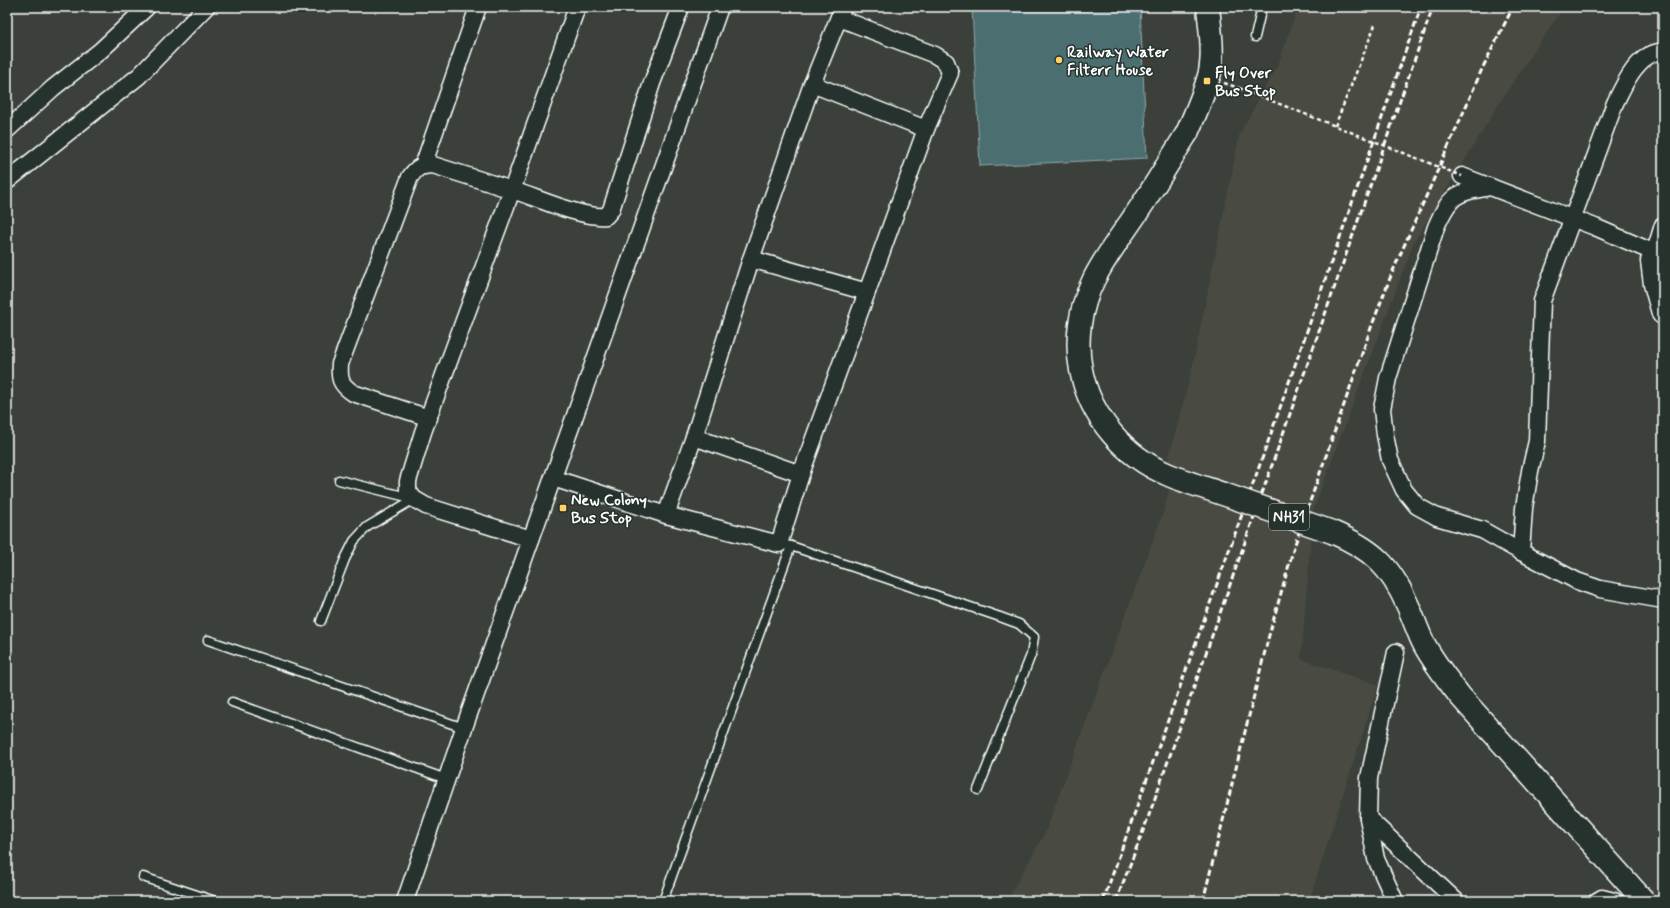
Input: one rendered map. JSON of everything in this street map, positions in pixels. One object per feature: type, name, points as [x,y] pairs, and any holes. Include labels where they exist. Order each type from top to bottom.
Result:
[{"type":"main road","name":"NH31","points":[[1208,7],[1211,35],[1210,72],[1201,101],[1187,133],[1142,205],[1111,250],[1094,279],[1084,304],[1079,333],[1080,362],[1084,383],[1102,422],[1119,441],[1140,460],[1168,475],[1332,532],[1355,542],[1379,560],[1394,577],[1408,605],[1424,645],[1439,669],[1460,696],[1644,901]]},
{"type":"main road","points":[[1657,257],[1655,284],[1663,313]]},
{"type":"street","points":[[7,130],[53,88],[100,51],[148,7]]},
{"type":"street","points":[[7,181],[138,76],[206,7]]},
{"type":"street","points":[[423,166],[478,7]]},
{"type":"street","points":[[531,539],[426,506],[414,499],[408,491],[408,481],[429,418],[577,7]]},
{"type":"street","points":[[429,418],[352,393],[345,387],[339,377],[340,364],[410,177],[416,169],[423,166],[433,166],[584,214],[598,217],[606,216],[611,210],[652,83],[681,7]]},
{"type":"street","points":[[405,901],[446,779],[720,7]]},
{"type":"street","points":[[553,478],[666,515],[785,545],[801,474],[926,129],[950,73],[946,62],[935,55],[841,13],[812,84],[751,259],[694,437],[666,515]]},
{"type":"street","points":[[1521,552],[1524,508],[1537,441],[1542,301],[1615,103],[1626,82],[1648,55],[1663,51]]},
{"type":"street","points":[[812,84],[926,129]]},
{"type":"street","points":[[1462,176],[1573,219],[1657,257],[1663,225]]},
{"type":"street","points":[[1490,187],[1465,191],[1454,196],[1443,210],[1436,227],[1388,378],[1382,409],[1390,460],[1404,490],[1416,506],[1437,517],[1482,530],[1577,581],[1600,589],[1663,600]]},
{"type":"street","points":[[751,259],[867,292]]},
{"type":"street","points":[[694,437],[801,474]]},
{"type":"street","points":[[1395,901],[1376,859],[1368,818],[1369,778],[1396,652]]},
{"type":"street","points":[[1368,818],[1456,901]]},
{"type":"street","points":[[1597,901],[1602,898],[1614,901]]},
{"type":"lane","points":[[1255,36],[1262,7]]},
{"type":"lane","points":[[339,480],[414,499]]},
{"type":"lane","points":[[321,621],[345,559],[354,541],[367,527],[414,499]]},
{"type":"lane","points":[[663,901],[785,545],[1020,624],[1034,637],[1031,655],[978,790]]},
{"type":"lane","points":[[208,640],[464,728]]},
{"type":"lane","points":[[232,702],[446,779]]},
{"type":"lane","points":[[143,877],[215,901]]},
{"type":"path","points":[[1335,126],[1375,25]]},
{"type":"path","points":[[1239,88],[1462,176]]},
{"type":"shaded area","points":[[1298,7],[1564,7],[1505,94],[1414,242],[1313,510],[1301,659],[1378,685],[1309,901],[1007,901],[1045,833],[1165,508],[1175,464],[1168,461],[1192,369],[1240,133],[1278,65]]},
{"type":"water","points":[[972,7],[1140,7],[1147,158],[980,166]]},
{"type":"railway","points":[[1103,901],[1263,456],[1421,7]]},
{"type":"railway","points":[[1116,901],[1148,818],[1433,7]]},
{"type":"railway","points":[[1203,901],[1268,639],[1294,547],[1372,325],[1392,273],[1482,69],[1513,7]]},
{"type":"place","name":"Railway Water Filterr House","points":[[1059,60]]},
{"type":"place","name":"Fly Over Bus Stop","points":[[1207,81]]},
{"type":"place","name":"New Colony Bus Stop","points":[[563,508]]}]
